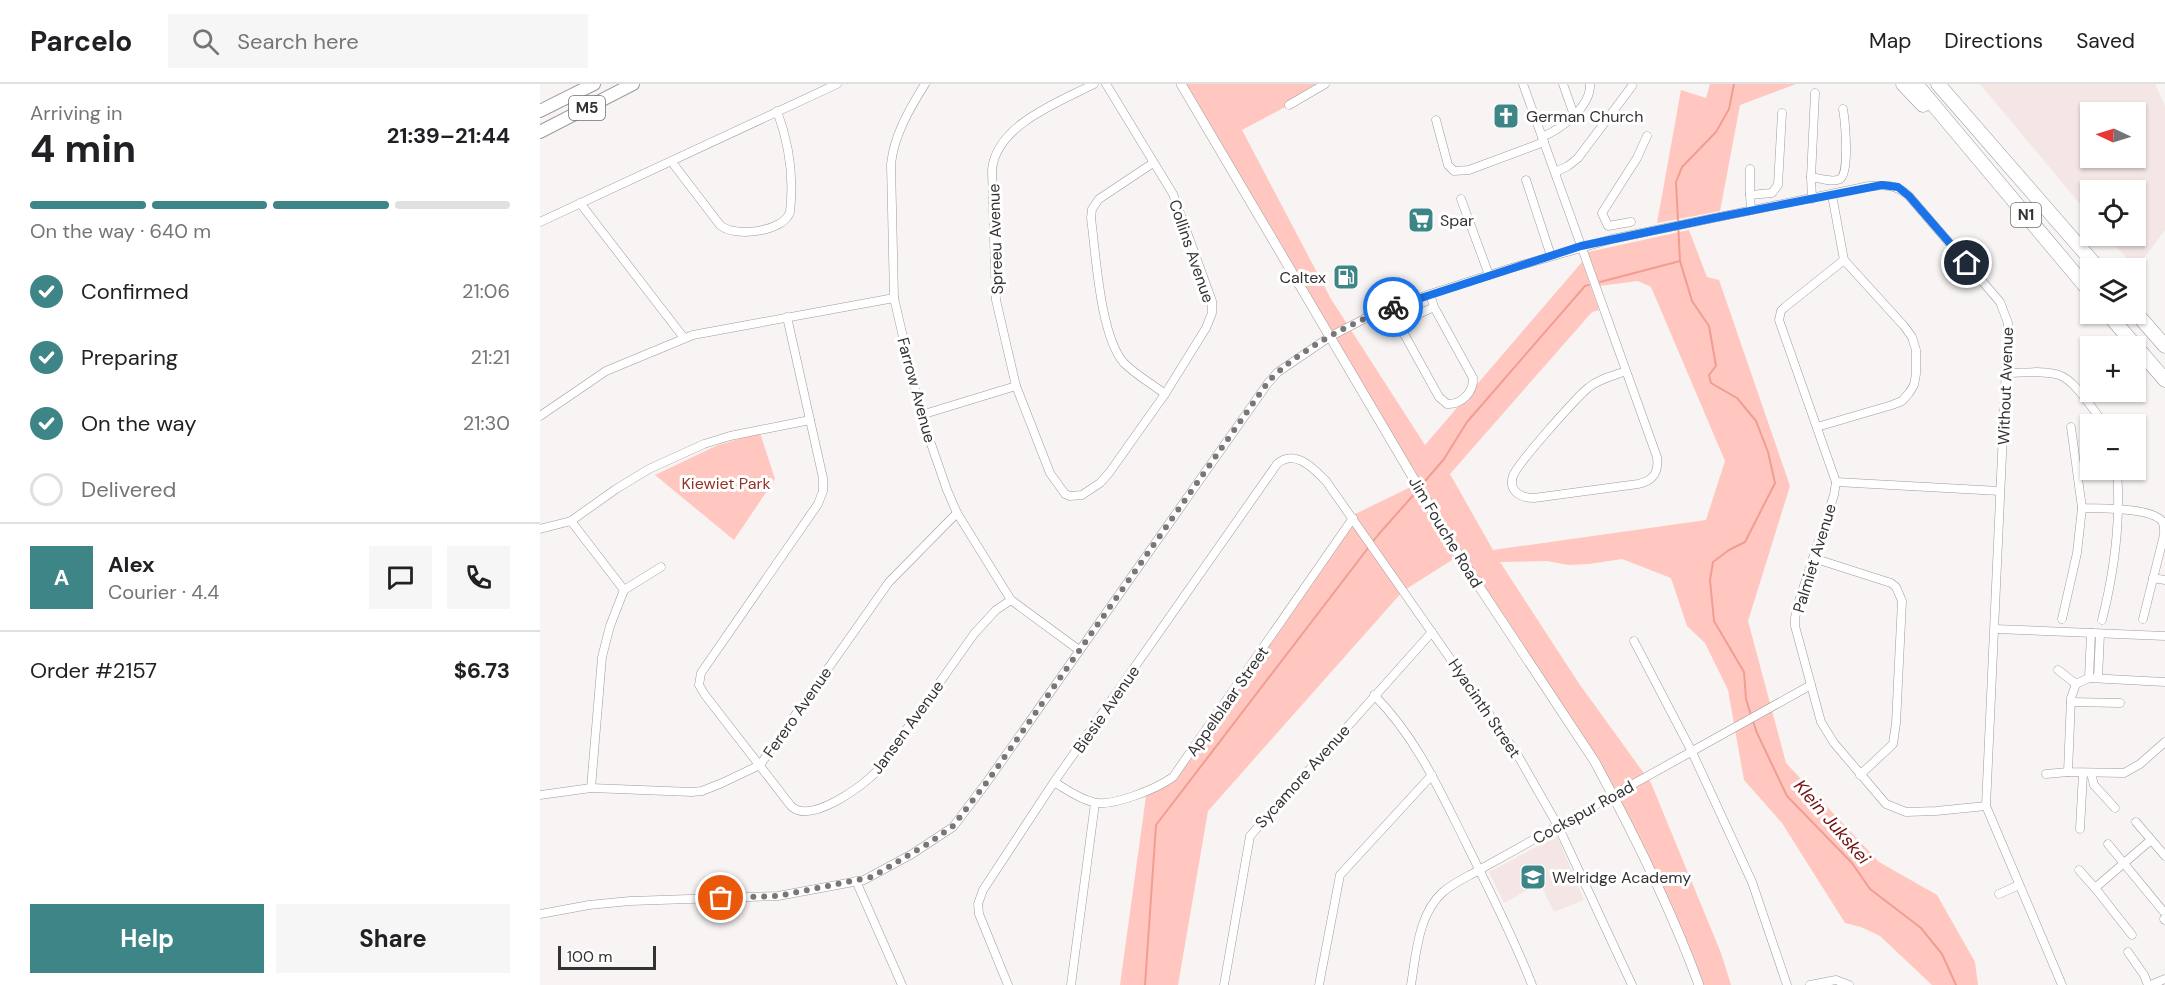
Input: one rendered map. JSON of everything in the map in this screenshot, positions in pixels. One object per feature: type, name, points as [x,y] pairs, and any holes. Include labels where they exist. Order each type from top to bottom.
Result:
[{"type":"highway","points":[[1903,84],[1924,106],[1962,137]]},
{"type":"highway","name":"N1","points":[[1916,84],[2080,280]]},
{"type":"highway","name":"N1","points":[[1938,84],[2089,258]]},
{"type":"highway","points":[[1946,84],[1979,132]]},
{"type":"highway","points":[[2117,324],[2165,380]]},
{"type":"highway","points":[[2146,324],[2165,346]]},
{"type":"main road","name":"M5","points":[[540,111],[594,84]]},
{"type":"main road","name":"M5","points":[[540,132],[633,84]]},
{"type":"street","points":[[540,222],[837,84]]},
{"type":"street","name":"Farrow Avenue","points":[[925,84],[901,128],[892,153],[894,298],[921,415],[957,513],[1011,600],[1079,650]]},
{"type":"street","name":"Spreeu Avenue","points":[[1076,496],[1065,494],[1050,473],[1016,386],[995,289],[993,163],[1000,147],[1022,123],[1094,84]]},
{"type":"street","name":"Collins Avenue","points":[[1076,496],[1088,492],[1109,473],[1165,394],[1206,328],[1212,313],[1212,302],[1179,206],[1106,84]]},
{"type":"street","name":"Jim Fouche Road","points":[[1181,84],[1479,588],[1576,730],[1613,795],[1677,928],[1699,985]]},
{"type":"street","points":[[1289,105],[1325,84]]},
{"type":"street","points":[[1523,84],[1657,457],[1657,470],[1655,476],[1650,480],[1638,484],[1534,498],[1523,497],[1515,492],[1512,483],[1514,473],[1588,388],[1626,372]]},
{"type":"street","points":[[1563,84],[1574,115]]},
{"type":"street","points":[[1436,120],[1448,165],[1454,171],[1469,170],[1543,139],[1557,130],[1574,115],[1587,98],[1590,84]]},
{"type":"street","points":[[1555,172],[1578,158],[1632,86]]},
{"type":"street","points":[[1812,199],[1815,93]]},
{"type":"street","points":[[1811,177],[1835,181],[1844,175],[1846,135],[1843,109]]},
{"type":"street","points":[[671,161],[726,230],[734,233],[749,232],[781,224],[789,217],[791,178],[788,145],[777,111]]},
{"type":"street","points":[[1749,195],[1768,194],[1777,188],[1782,113]]},
{"type":"street","points":[[1612,239],[1602,213],[1637,158],[1647,136]]},
{"type":"street","points":[[1153,163],[1099,199],[1092,209],[1091,219],[1106,323],[1113,346],[1132,370],[1165,394]]},
{"type":"street","points":[[1750,169],[1749,195],[1752,210]]},
{"type":"street","points":[[1526,180],[1551,256]]},
{"type":"street","name":"Without Avenue","points":[[540,914],[623,901],[771,897],[856,881],[872,877],[888,868],[953,826],[987,782],[1268,382],[1278,372],[1331,336],[1382,311],[1581,246],[1869,186],[1893,185],[1909,196],[2000,302],[2008,323],[1986,806],[2062,985]]},
{"type":"street","points":[[1817,426],[1902,400],[1914,385],[1916,374],[1916,350],[1912,338],[1904,326],[1844,260],[1832,195]]},
{"type":"street","points":[[1461,199],[1489,275]]},
{"type":"street","points":[[580,203],[684,338]]},
{"type":"street","points":[[1608,226],[1631,222]]},
{"type":"street","name":"Palmiet Avenue","points":[[1844,260],[1781,310],[1779,320],[1836,482],[1834,495],[1795,618],[1797,635],[1821,722],[1860,775],[1886,804],[1900,811],[1936,811],[1986,806]]},
{"type":"street","points":[[1430,294],[1434,307],[1473,378],[1473,386],[1456,404],[1447,404],[1439,397],[1403,332],[1409,320],[1434,307]]},
{"type":"street","points":[[540,416],[606,371],[684,338],[704,332],[894,298]]},
{"type":"street","points":[[540,529],[571,521],[649,469],[704,444],[730,436],[810,420],[787,317]]},
{"type":"street","points":[[2006,374],[2062,375],[2075,387],[2096,414]]},
{"type":"street","points":[[921,415],[1016,386]]},
{"type":"street","name":"Jansen Avenue","points":[[810,420],[824,484],[821,498],[701,673],[699,681],[705,694],[791,807],[798,811],[824,806],[858,788],[877,771],[974,633],[996,610],[1011,600]]},
{"type":"street","points":[[2062,619],[2077,553],[2082,508],[2071,427]]},
{"type":"street","name":"Biesie Avenue","points":[[1008,985],[979,914],[978,904],[983,890],[1054,782],[1277,464],[1286,458],[1297,458]]},
{"type":"street","name":"Hyacinth Street","points":[[1297,458],[1322,476],[1504,733],[1558,826],[1632,985]]},
{"type":"street","points":[[2102,620],[2112,580],[2118,541],[2118,480]]},
{"type":"street","points":[[1836,482],[2000,491]]},
{"type":"street","points":[[2082,508],[2143,513],[2154,516],[2165,527],[2143,619]]},
{"type":"street","name":"Ferero Avenue","points":[[540,795],[591,788],[692,792],[722,783],[760,765],[889,582],[957,513]]},
{"type":"street","name":"Appelblaar Street","points":[[1095,803],[1110,802],[1148,790],[1177,773],[1353,518]]},
{"type":"street","points":[[571,521],[624,590]]},
{"type":"street","points":[[1813,558],[1892,583],[1902,601],[1893,744],[1860,775]]},
{"type":"street","points":[[591,788],[602,657],[610,626],[624,590],[661,567]]},
{"type":"street","points":[[2153,578],[2165,580]]},
{"type":"street","points":[[1995,629],[2165,636]]},
{"type":"street","name":"Sycamore Avenue","points":[[1224,985],[1250,836],[1432,632]]},
{"type":"street","points":[[2088,678],[2091,633]]},
{"type":"street","points":[[2098,678],[2100,634]]},
{"type":"street","points":[[1634,641],[1692,752],[1759,896],[1787,985]]},
{"type":"street","points":[[2058,670],[2076,684]]},
{"type":"street","points":[[2068,772],[2071,702],[2076,684],[2088,678],[2165,682]]},
{"type":"street","name":"Cockspur Road","points":[[1411,985],[1420,936],[1427,915],[1442,893],[1479,870],[1811,685]]},
{"type":"street","points":[[1374,695],[1411,739],[1432,775],[1520,955],[1532,985]]},
{"type":"street","points":[[2071,702],[2120,704]]},
{"type":"street","points":[[2046,774],[2129,772],[2165,742]]},
{"type":"street","points":[[2087,773],[2094,785],[2115,808]]},
{"type":"street","points":[[2079,828],[2087,773]]},
{"type":"street","points":[[1319,985],[1340,875],[1432,775]]},
{"type":"street","points":[[1054,782],[1095,803],[1071,985]]},
{"type":"street","points":[[2136,822],[2165,856]]},
{"type":"street","points":[[2095,888],[2151,840]]},
{"type":"street","points":[[2108,844],[2164,917]]},
{"type":"street","points":[[2079,870],[2132,935]]},
{"type":"street","points":[[856,881],[902,985]]},
{"type":"street","points":[[1999,894],[2019,885]]},
{"type":"street","points":[[2128,952],[2150,985],[2165,979]]},
{"type":"street","points":[[1810,985],[1836,980],[1850,985]]},
{"type":"shaded area","points":[[1980,84],[2155,84],[2165,106],[2165,230],[2144,258],[2126,258],[2116,246],[2146,246],[2146,180],[2080,180],[2080,204]]},
{"type":"shaded area","name":"Welridge Academy","points":[[1557,836],[1584,900],[1554,912],[1540,883],[1504,903],[1489,872]]},
{"type":"green space","points":[[1182,84],[1319,84],[1289,105],[1242,130],[1331,299],[1425,445],[1582,262],[1599,310],[1592,312],[1450,474],[1493,550],[1706,520],[1725,461],[1651,287],[1638,281],[1599,286],[1588,252],[1689,230],[1707,277],[1719,280],[1790,486],[1748,621],[1786,763],[1879,862],[1937,895],[1975,962],[1978,985],[1932,985],[1880,936],[1861,927],[1845,923],[1782,823],[1744,780],[1728,690],[1705,643],[1687,626],[1671,578],[1622,559],[1568,565],[1547,561],[1500,562],[1580,685],[1651,783],[1721,953],[1731,985],[1700,985],[1595,761],[1460,555],[1403,591],[1208,811],[1178,985],[1120,985],[1147,789],[1172,775],[1351,516],[1417,484]]},
{"type":"green space","points":[[1710,84],[1796,84],[1740,105],[1720,211],[1657,223],[1681,90],[1706,98]]},
{"type":"green space","name":"Kiewiet Park","points":[[760,433],[775,479],[734,540],[655,475],[718,445]]},
{"type":"waterway","name":"Klein Jukskei","points":[[1734,84],[1729,109],[1716,132],[1682,167],[1676,182],[1680,261],[1692,301],[1709,326],[1716,366],[1709,375],[1711,383],[1737,398],[1756,421],[1768,452],[1775,483],[1745,542],[1713,562],[1710,580],[1714,621],[1744,672],[1746,699],[1751,715]]},
{"type":"waterway","points":[[1600,282],[1680,261]]},
{"type":"waterway","points":[[1420,487],[1444,459],[1467,422],[1585,286],[1589,285]]},
{"type":"waterway","points":[[1145,985],[1156,825],[1378,535],[1417,491]]},
{"type":"waterway","name":"Klein Jukskei","points":[[1753,721],[1787,796],[1852,863],[1870,889],[1921,928],[1942,954],[1956,985]]},
{"type":"way so far","points":[[721,898],[778,896],[864,880],[912,854],[953,826],[987,782],[1268,382],[1278,372],[1331,336],[1393,307]]},
{"type":"place","name":"German Church","points":[[1506,116]]},
{"type":"place","name":"Spar","points":[[1421,220]]},
{"type":"place","name":"Caltex","points":[[1346,277]]},
{"type":"place","name":"Welridge Academy","points":[[1533,877]]},
{"type":"route","points":[[1393,307],[1581,246],[1882,185],[1898,187],[1909,196],[1967,263]]}]
